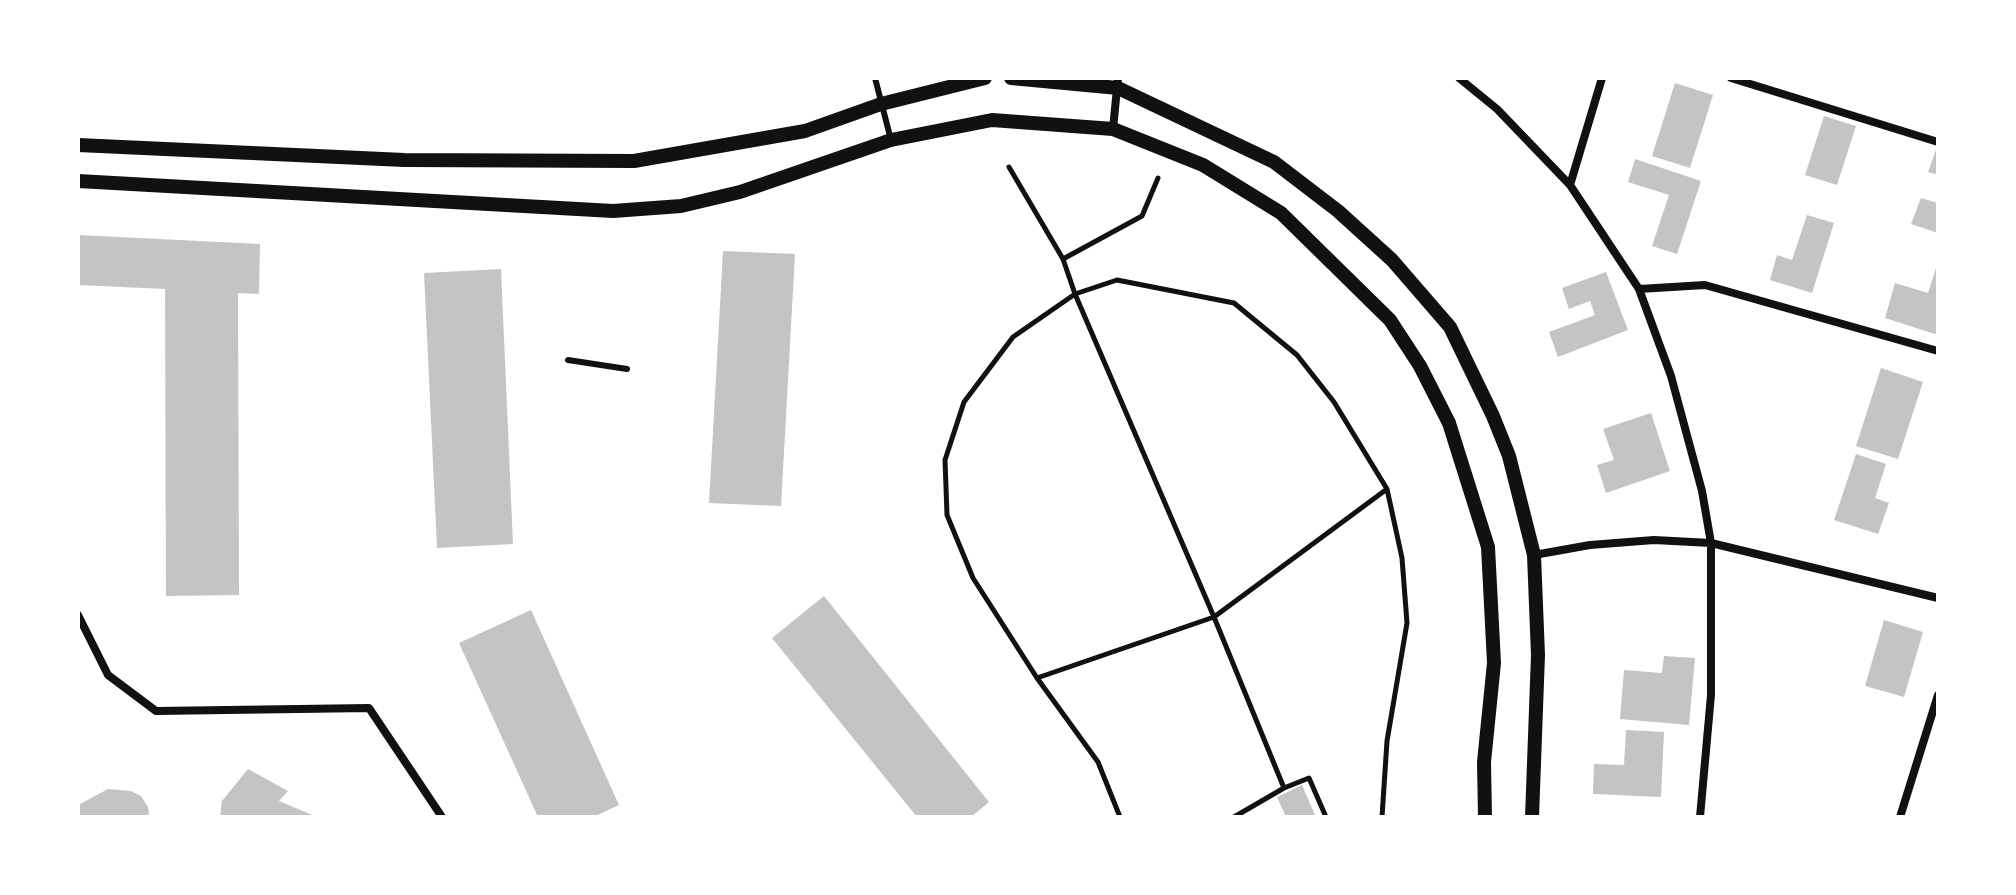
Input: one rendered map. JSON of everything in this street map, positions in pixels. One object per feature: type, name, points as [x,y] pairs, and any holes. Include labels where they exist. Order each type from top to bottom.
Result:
[{"type":"street","points":[[78,145],[404,160],[634,161],[805,131],[881,104],[985,78]]},
{"type":"street","points":[[1011,78],[1118,83],[1274,162],[1338,211],[1392,260],[1450,327],[1509,456],[1534,555],[1538,655],[1532,817]]},
{"type":"street","points":[[1459,78],[1497,109],[1570,185],[1639,289],[1671,376],[1690,440],[1711,543],[1711,695],[1700,817]]},
{"type":"street","points":[[1570,185],[1602,78]]},
{"type":"street","points":[[1731,78],[1938,142]]},
{"type":"street","points":[[1113,129],[1118,83]]},
{"type":"street","points":[[78,181],[613,211],[681,206],[740,192],[891,140],[992,120],[1113,129],[1203,165],[1281,213],[1390,320],[1420,366],[1459,447],[1488,547],[1494,663],[1484,762],[1485,817]]},
{"type":"street","points":[[1639,289],[1705,285],[1938,351]]},
{"type":"street","points":[[1534,555],[1590,545],[1654,540],[1711,543],[1938,598]]},
{"type":"street","points":[[78,615],[108,675],[156,711],[369,708],[442,817]]},
{"type":"street","points":[[1900,817],[1938,695]]},
{"type":"lane","points":[[875,78],[891,140]]},
{"type":"lane","points":[[568,360],[627,369]]},
{"type":"path","points":[[1009,167],[1063,259],[1075,294],[1284,788]]},
{"type":"path","points":[[1063,259],[1142,216],[1158,178]]},
{"type":"path","points":[[1120,817],[1098,762],[1037,678],[973,578],[947,515],[945,460],[964,402],[1013,337],[1075,294],[1117,280],[1234,303],[1297,355],[1334,402],[1387,489],[1402,558],[1407,623],[1387,741],[1382,817]]},
{"type":"path","points":[[1037,678],[1214,617],[1387,489]]},
{"type":"path","points":[[1234,817],[1284,788],[1309,778],[1326,817]]},
{"type":"building","points":[[1675,83],[1713,95],[1690,168],[1652,156]]},
{"type":"building","points":[[1824,116],[1856,126],[1837,185],[1805,175]]},
{"type":"building","points":[[1938,144],[1938,175],[1928,172]]},
{"type":"building","points":[[1635,159],[1701,181],[1677,254],[1652,246],[1669,195],[1628,182]]},
{"type":"building","points":[[1921,198],[1938,203],[1938,233],[1911,224]]},
{"type":"building","points":[[1807,215],[1834,223],[1812,293],[1770,280],[1777,255],[1792,260]]},
{"type":"building","points":[[78,235],[260,244],[259,294],[238,293],[239,595],[166,596],[165,289],[78,285]]},
{"type":"building","points":[[723,251],[795,254],[781,506],[709,503]]},
{"type":"building","points":[[1938,262],[1938,335],[1885,318],[1895,283],[1928,293]]},
{"type":"building","points":[[501,269],[513,544],[437,548],[424,273]]},
{"type":"building","points":[[1606,272],[1628,330],[1558,357],[1549,332],[1595,315],[1590,301],[1569,309],[1562,288]]},
{"type":"building","points":[[1881,368],[1923,382],[1898,459],[1856,446]]},
{"type":"building","points":[[1651,413],[1670,471],[1606,493],[1597,465],[1614,460],[1603,429]]},
{"type":"building","points":[[1856,454],[1886,464],[1875,498],[1889,503],[1878,534],[1834,520]]},
{"type":"building","points":[[824,596],[989,802],[971,817],[917,817],[772,638]]},
{"type":"building","points":[[531,610],[619,805],[593,817],[538,817],[459,643]]},
{"type":"building","points":[[1884,620],[1923,632],[1904,697],[1865,686]]},
{"type":"building","points":[[1664,656],[1695,658],[1689,725],[1620,719],[1624,670],[1662,673]]},
{"type":"building","points":[[1626,730],[1664,732],[1661,797],[1593,794],[1594,764],[1624,765]]},
{"type":"building","points":[[248,769],[288,791],[279,801],[317,817],[220,817],[222,801]]},
{"type":"building","points":[[1302,785],[1315,815],[1286,817],[1277,797]]},
{"type":"building","points":[[108,789],[131,791],[141,796],[148,807],[149,817],[78,817],[80,804]]}]
